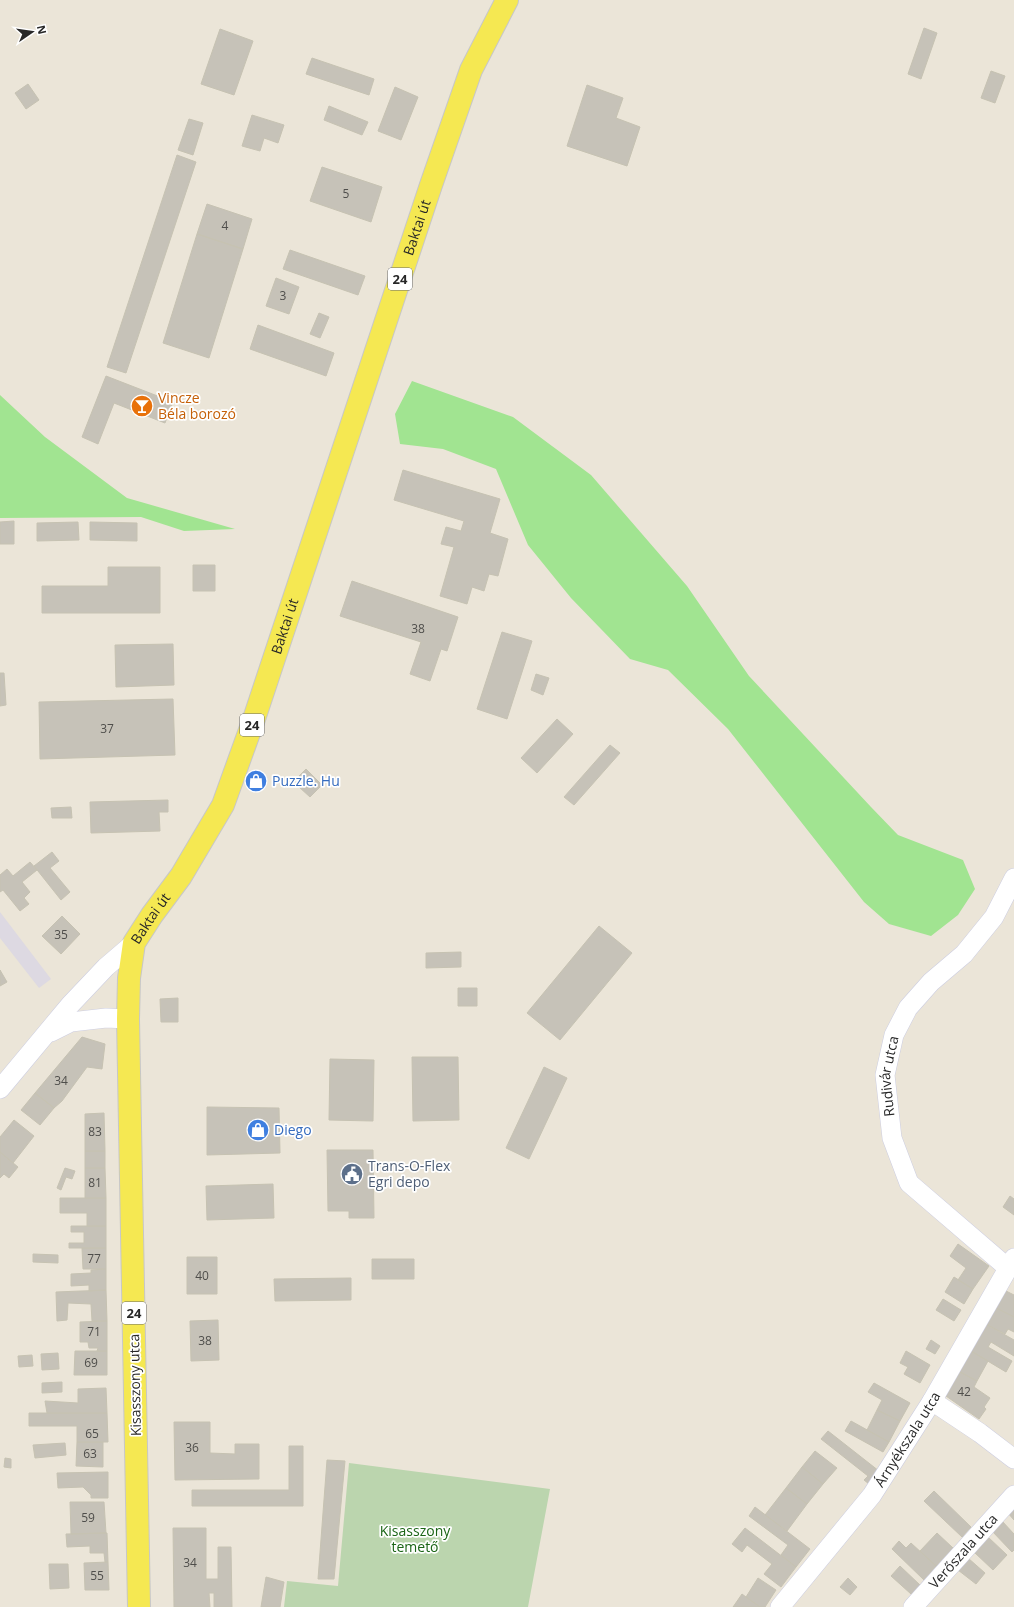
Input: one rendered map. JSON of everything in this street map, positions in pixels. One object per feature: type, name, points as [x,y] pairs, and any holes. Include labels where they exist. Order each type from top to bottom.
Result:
[{"type":"main road","name":"Baktai út","points":[[128,1019],[128,978],[134,943],[152,915],[181,876],[223,805],[254,720],[471,70],[507,0]]},
{"type":"main road","name":"Kisasszony utca","points":[[128,1019],[139,1607]]},
{"type":"street","name":"Rudivár utca","points":[[1011,1263],[909,1183],[892,1138],[885,1075],[894,1035],[908,1008],[931,982],[964,954],[994,917],[1014,878]]},
{"type":"street","points":[[1,1085],[47,1034],[75,999],[106,967],[134,943]]},
{"type":"street","points":[[47,1034],[71,1022],[106,1018],[128,1019]]},
{"type":"street","name":"Árnyékszala utca","points":[[780,1607],[872,1495],[932,1401],[1011,1263]]},
{"type":"street","points":[[932,1401],[980,1433],[1014,1459]]},
{"type":"street","name":"Verőszala utca","points":[[913,1607],[1014,1495]]},
{"type":"shaded area","points":[[0,912],[51,979],[39,988],[0,938]]},
{"type":"green space","points":[[412,381],[513,417],[591,475],[687,586],[749,676],[898,835],[963,860],[975,889],[958,915],[931,936],[889,924],[864,902],[728,729],[668,670],[630,659],[571,598],[528,545],[496,469],[443,449],[400,444],[395,414]]},
{"type":"green space","points":[[0,395],[45,437],[127,498],[235,529],[184,531],[141,517],[0,518]]},
{"type":"green space","name":"Kisasszony temető","points":[[349,1463],[550,1489],[528,1607],[284,1607],[287,1581],[338,1586]]},
{"type":"building","points":[[924,28],[937,33],[921,79],[908,74]]},
{"type":"building","points":[[220,29],[253,41],[234,95],[201,84]]},
{"type":"building","points":[[312,58],[374,79],[369,95],[306,74]]},
{"type":"building","points":[[991,71],[1005,76],[995,103],[981,98]]},
{"type":"building","points":[[28,84],[39,100],[26,109],[15,93]]},
{"type":"building","points":[[587,85],[623,98],[616,118],[640,127],[627,166],[567,146]]},
{"type":"building","points":[[395,87],[418,97],[401,140],[378,131]]},
{"type":"building","points":[[329,106],[368,122],[362,135],[324,120]]},
{"type":"building","points":[[252,115],[284,125],[278,143],[264,138],[260,151],[242,146]]},
{"type":"building","points":[[189,119],[203,123],[193,155],[178,150]]},
{"type":"building","points":[[177,155],[196,162],[126,373],[107,367]]},
{"type":"building","points":[[322,167],[382,187],[371,222],[310,201]]},
{"type":"building","points":[[207,204],[252,219],[243,249],[197,234]]},
{"type":"building","points":[[197,234],[243,249],[209,358],[163,343]]},
{"type":"building","points":[[290,250],[365,276],[358,295],[283,269]]},
{"type":"building","points":[[276,278],[299,287],[289,314],[266,306]]},
{"type":"building","points":[[319,313],[329,317],[320,338],[310,334]]},
{"type":"building","points":[[258,325],[334,353],[326,376],[250,349]]},
{"type":"building","points":[[106,376],[173,402],[165,423],[114,403],[98,444],[82,437]]},
{"type":"building","points":[[403,470],[500,499],[490,533],[508,539],[498,576],[489,574],[484,591],[472,587],[467,604],[440,596],[454,547],[441,544],[446,527],[461,531],[464,521],[394,500]]},
{"type":"building","points":[[14,521],[14,544],[0,544],[0,522]]},
{"type":"building","points":[[78,522],[79,540],[37,541],[37,523]]},
{"type":"building","points":[[90,522],[137,523],[137,541],[90,540]]},
{"type":"building","points":[[193,565],[215,565],[215,591],[193,591]]},
{"type":"building","points":[[108,567],[160,567],[160,613],[42,613],[42,586],[108,586]]},
{"type":"building","points":[[352,581],[458,617],[447,651],[441,649],[430,681],[410,674],[421,642],[340,616]]},
{"type":"building","points":[[502,632],[532,641],[507,719],[477,709]]},
{"type":"building","points":[[173,644],[174,685],[116,687],[115,645]]},
{"type":"building","points":[[0,673],[4,673],[6,705],[0,706]]},
{"type":"building","points":[[536,674],[549,678],[543,695],[531,690]]},
{"type":"building","points":[[173,699],[175,755],[40,759],[39,702]]},
{"type":"building","points":[[557,719],[573,734],[537,773],[521,758]]},
{"type":"building","points":[[610,745],[620,753],[574,805],[564,797]]},
{"type":"building","points":[[306,769],[322,785],[310,797],[299,787],[305,781],[299,776]]},
{"type":"building","points":[[168,800],[168,812],[159,812],[160,831],[91,833],[90,802]]},
{"type":"building","points":[[71,807],[72,818],[52,818],[51,808]]},
{"type":"building","points":[[52,852],[59,861],[50,868],[70,892],[61,900],[34,866]]},
{"type":"building","points":[[30,862],[37,870],[22,882],[30,892],[24,898],[29,904],[20,911],[3,890],[0,892],[0,875],[7,869],[13,876]]},
{"type":"building","points":[[62,916],[80,934],[61,954],[42,936]]},
{"type":"building","points":[[599,926],[632,953],[560,1040],[527,1013]]},
{"type":"building","points":[[461,952],[461,967],[426,968],[426,953]]},
{"type":"building","points":[[0,970],[7,982],[0,986]]},
{"type":"building","points":[[458,988],[477,988],[477,1006],[458,1006]]},
{"type":"building","points":[[178,998],[178,1022],[161,1022],[160,999]]},
{"type":"building","points":[[82,1037],[105,1044],[102,1069],[87,1067],[62,1101],[54,1108],[35,1093]]},
{"type":"building","points":[[412,1057],[458,1057],[459,1120],[413,1121]]},
{"type":"building","points":[[330,1059],[374,1060],[373,1121],[329,1120]]},
{"type":"building","points":[[544,1067],[567,1078],[529,1159],[506,1148]]},
{"type":"building","points":[[35,1093],[54,1108],[40,1125],[21,1110]]},
{"type":"building","points":[[207,1107],[279,1108],[280,1153],[207,1155]]},
{"type":"building","points":[[104,1113],[105,1151],[85,1151],[85,1114]]},
{"type":"building","points":[[14,1120],[34,1136],[13,1163],[0,1152],[0,1137]]},
{"type":"building","points":[[327,1150],[373,1150],[374,1218],[349,1218],[349,1211],[328,1211]]},
{"type":"building","points":[[85,1151],[105,1151],[105,1168],[85,1168]]},
{"type":"building","points":[[0,1152],[18,1167],[9,1178],[4,1174],[0,1178]]},
{"type":"building","points":[[65,1168],[75,1171],[72,1179],[66,1177],[61,1190],[57,1188]]},
{"type":"building","points":[[85,1168],[105,1168],[106,1198],[85,1198]]},
{"type":"building","points":[[273,1184],[274,1218],[207,1220],[206,1186]]},
{"type":"building","points":[[1010,1196],[1014,1199],[1014,1215],[1003,1207]]},
{"type":"building","points":[[60,1198],[106,1198],[106,1226],[87,1226],[87,1213],[60,1213]]},
{"type":"building","points":[[71,1226],[106,1226],[106,1248],[69,1248],[69,1243],[84,1243],[84,1232],[71,1232]]},
{"type":"building","points":[[958,1244],[989,1266],[973,1289],[958,1280],[966,1268],[950,1256]]},
{"type":"building","points":[[82,1248],[106,1248],[106,1269],[83,1269]]},
{"type":"building","points":[[33,1254],[58,1255],[58,1263],[33,1262]]},
{"type":"building","points":[[187,1257],[217,1257],[217,1294],[187,1294]]},
{"type":"building","points":[[372,1259],[414,1259],[414,1279],[372,1279]]},
{"type":"building","points":[[106,1269],[106,1290],[89,1291],[89,1285],[71,1286],[71,1274],[91,1273],[91,1270]]},
{"type":"building","points":[[954,1277],[973,1289],[964,1304],[945,1292]]},
{"type":"building","points":[[351,1278],[351,1300],[275,1301],[274,1279]]},
{"type":"building","points":[[106,1290],[107,1321],[92,1321],[91,1304],[68,1303],[67,1320],[57,1321],[56,1292]]},
{"type":"building","points":[[1006,1291],[1014,1295],[1014,1317],[996,1308]]},
{"type":"building","points":[[943,1299],[961,1310],[954,1321],[936,1310]]},
{"type":"building","points":[[996,1308],[1014,1317],[1014,1332],[1008,1329],[1005,1334],[986,1324]]},
{"type":"building","points":[[218,1320],[219,1360],[191,1361],[190,1321]]},
{"type":"building","points":[[107,1321],[107,1351],[97,1351],[98,1348],[89,1348],[88,1342],[80,1342],[80,1322]]},
{"type":"building","points":[[986,1324],[1014,1340],[1014,1356],[991,1342],[988,1347],[1012,1361],[1006,1372],[971,1351]]},
{"type":"building","points":[[931,1340],[940,1346],[935,1354],[926,1349]]},
{"type":"building","points":[[75,1351],[107,1351],[107,1375],[74,1375]]},
{"type":"building","points":[[906,1351],[930,1365],[920,1383],[904,1374],[908,1367],[900,1363]]},
{"type":"building","points":[[971,1351],[988,1361],[977,1381],[960,1372]]},
{"type":"building","points":[[58,1353],[59,1369],[42,1370],[41,1354]]},
{"type":"building","points":[[32,1355],[33,1366],[19,1367],[18,1356]]},
{"type":"building","points":[[960,1372],[977,1381],[974,1387],[990,1398],[984,1407],[986,1409],[979,1419],[946,1396]]},
{"type":"building","points":[[62,1382],[62,1392],[42,1393],[42,1383]]},
{"type":"building","points":[[874,1383],[910,1403],[900,1421],[877,1410],[882,1400],[868,1392]]},
{"type":"building","points":[[106,1388],[107,1413],[47,1413],[45,1401],[78,1403],[78,1389]]},
{"type":"building","points":[[877,1410],[900,1421],[889,1442],[867,1430]]},
{"type":"building","points":[[29,1413],[107,1413],[108,1442],[77,1442],[77,1426],[29,1426]]},
{"type":"building","points":[[851,1421],[889,1442],[883,1452],[845,1431]]},
{"type":"building","points":[[174,1422],[210,1422],[210,1453],[235,1454],[235,1444],[259,1444],[259,1479],[175,1480]]},
{"type":"building","points":[[828,1431],[879,1471],[869,1484],[864,1480],[868,1476],[821,1439]]},
{"type":"building","points":[[77,1442],[103,1442],[103,1467],[76,1466]]},
{"type":"building","points":[[65,1443],[66,1455],[35,1458],[33,1445]]},
{"type":"building","points":[[289,1446],[303,1446],[303,1506],[192,1506],[192,1490],[289,1490]]},
{"type":"building","points":[[815,1451],[837,1468],[823,1484],[802,1467]]},
{"type":"building","points":[[5,1458],[11,1459],[11,1468],[4,1467]]},
{"type":"building","points":[[327,1460],[345,1461],[334,1579],[318,1579]]},
{"type":"building","points":[[802,1467],[823,1484],[807,1504],[786,1488]]},
{"type":"building","points":[[108,1472],[108,1498],[91,1498],[91,1495],[83,1487],[58,1488],[57,1473]]},
{"type":"building","points":[[786,1488],[807,1504],[787,1531],[765,1515]]},
{"type":"building","points":[[934,1491],[971,1527],[962,1537],[924,1501]]},
{"type":"building","points":[[70,1502],[104,1502],[106,1533],[71,1534]]},
{"type":"building","points":[[1014,1505],[1014,1520],[1007,1512]]},
{"type":"building","points":[[755,1507],[810,1549],[796,1567],[781,1555],[788,1545],[749,1516]]},
{"type":"building","points":[[1002,1521],[1014,1534],[1014,1550],[1012,1552],[992,1531]]},
{"type":"building","points":[[173,1528],[206,1528],[206,1579],[218,1579],[218,1547],[231,1547],[232,1607],[214,1607],[214,1593],[209,1593],[210,1607],[174,1607]]},
{"type":"building","points":[[745,1528],[796,1567],[781,1587],[764,1574],[772,1564],[747,1545],[742,1552],[732,1544]]},
{"type":"building","points":[[107,1533],[108,1562],[105,1562],[104,1553],[90,1553],[90,1546],[67,1547],[66,1534]]},
{"type":"building","points":[[937,1533],[953,1548],[936,1566],[920,1551]]},
{"type":"building","points":[[988,1537],[1007,1555],[993,1570],[974,1552]]},
{"type":"building","points":[[899,1541],[906,1548],[911,1543],[936,1566],[924,1580],[892,1549]]},
{"type":"building","points":[[968,1558],[985,1573],[976,1584],[958,1570]]},
{"type":"building","points":[[108,1562],[109,1590],[85,1590],[84,1563]]},
{"type":"building","points":[[49,1564],[68,1564],[69,1588],[50,1589]]},
{"type":"building","points":[[900,1566],[920,1585],[911,1594],[891,1576]]},
{"type":"building","points":[[266,1577],[284,1582],[280,1607],[261,1607]]},
{"type":"building","points":[[758,1578],[776,1590],[765,1607],[760,1607],[746,1597]]},
{"type":"building","points":[[848,1578],[857,1587],[850,1595],[840,1587]]},
{"type":"building","points":[[742,1594],[746,1597],[760,1607],[733,1607]]},
{"type":"place","name":"Vincze Béla borozó","points":[[142,406]]},
{"type":"place","name":"Puzzle. Hu","points":[[256,781]]},
{"type":"place","name":"Diego","points":[[258,1130]]},
{"type":"place","name":"Trans-O-Flex Egri depo","points":[[352,1174]]}]
